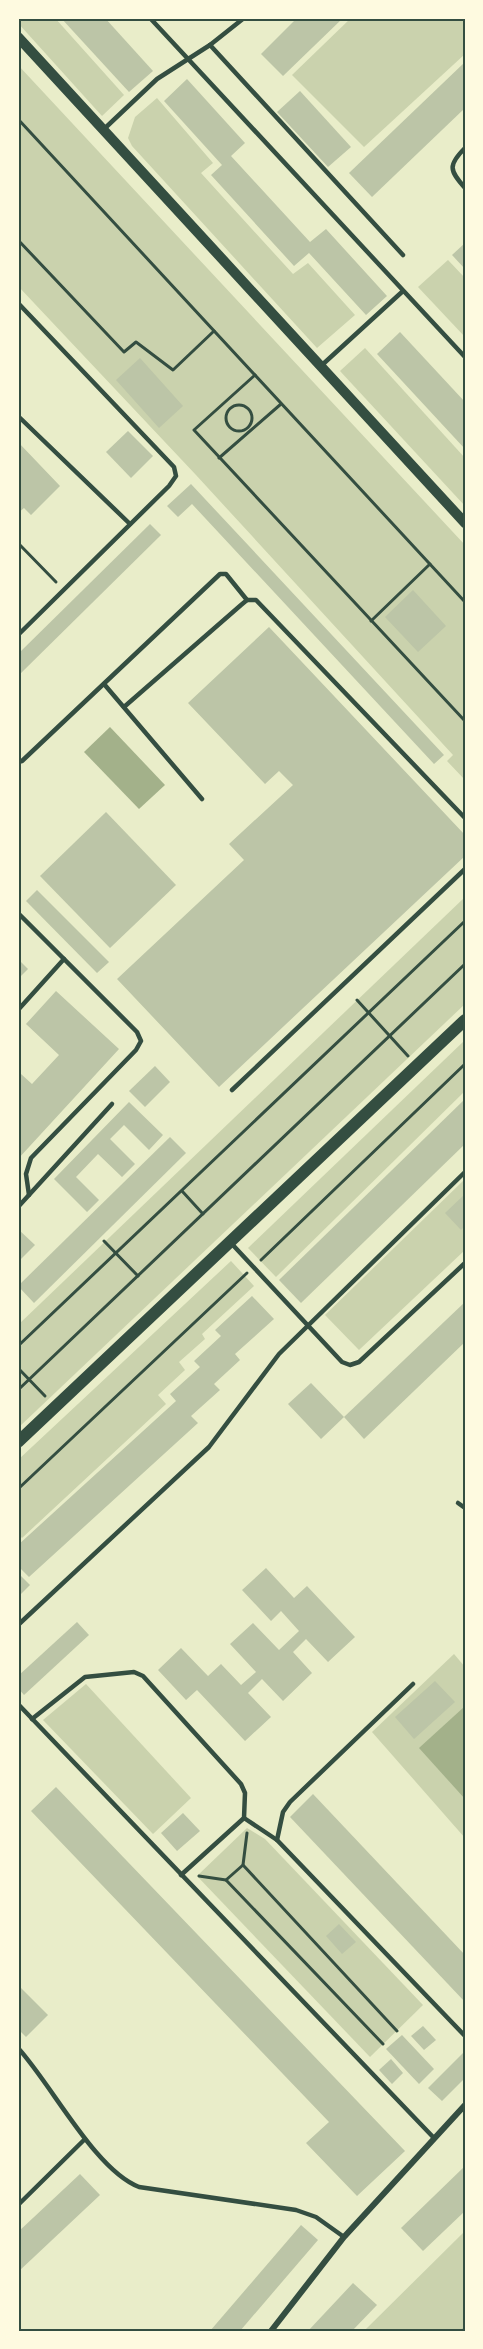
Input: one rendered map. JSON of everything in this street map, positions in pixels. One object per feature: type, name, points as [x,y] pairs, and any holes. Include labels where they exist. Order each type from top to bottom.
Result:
[{"type":"main road","points":[[18,1442],[465,1020]]},
{"type":"street","points":[[18,37],[465,523]]},
{"type":"street","points":[[272,2331],[344,2237],[465,2105]]},
{"type":"lane","points":[[150,18],[465,357]]},
{"type":"lane","points":[[103,130],[157,79],[210,45],[244,18]]},
{"type":"lane","points":[[210,45],[403,255]]},
{"type":"lane","points":[[465,148],[451,166],[454,176],[465,188]]},
{"type":"lane","points":[[320,367],[403,291]]},
{"type":"lane","points":[[18,303],[174,467],[176,476],[169,486],[18,635]]},
{"type":"lane","points":[[18,416],[130,524]]},
{"type":"lane","points":[[18,762],[22,761],[220,574],[226,574],[248,600]]},
{"type":"lane","points":[[124,707],[248,600],[255,600],[465,818]]},
{"type":"lane","points":[[104,684],[201,799]]},
{"type":"lane","points":[[232,1090],[465,869]]},
{"type":"lane","points":[[18,913],[137,1032],[141,1041],[136,1050],[31,1158],[26,1174],[29,1196]]},
{"type":"lane","points":[[18,1010],[64,959]]},
{"type":"lane","points":[[18,1207],[112,1104]]},
{"type":"lane","points":[[18,1625],[209,1447],[274,1360],[465,1172]]},
{"type":"lane","points":[[231,1243],[342,1362],[350,1365],[359,1362],[465,1263]]},
{"type":"lane","points":[[458,1503],[465,1508]]},
{"type":"lane","points":[[32,1719],[85,1677],[134,1672],[143,1676],[241,1784],[245,1793],[244,1818],[181,1875]]},
{"type":"lane","points":[[277,1840],[283,1812],[290,1802],[413,1684]]},
{"type":"lane","points":[[18,1704],[434,2138]]},
{"type":"lane","points":[[244,1818],[277,1840],[465,2036]]},
{"type":"lane","points":[[18,2048],[45,2080],[85,2139],[127,2182],[139,2187],[296,2210],[316,2217],[344,2237]]},
{"type":"lane","points":[[18,2205],[85,2139]]},
{"type":"path","points":[[18,119],[465,602]]},
{"type":"path","points":[[18,240],[124,352],[136,342],[172,370],[214,332]]},
{"type":"path","points":[[255,375],[194,430],[465,721]]},
{"type":"path","points":[[219,458],[281,404]]},
{"type":"path","points":[[236,405],[244,406],[250,411],[252,418],[250,425],[244,430],[237,431],[230,428],[226,422],[226,415],[230,408],[236,405]]},
{"type":"path","points":[[18,543],[64,590]]},
{"type":"path","points":[[371,621],[430,564]]},
{"type":"path","points":[[18,1346],[465,921]]},
{"type":"path","points":[[18,1390],[465,964]]},
{"type":"path","points":[[357,1000],[409,1057]]},
{"type":"path","points":[[18,1489],[465,1064]]},
{"type":"path","points":[[182,1191],[203,1214]]},
{"type":"path","points":[[104,1241],[138,1275]]},
{"type":"path","points":[[18,1368],[48,1400]]},
{"type":"path","points":[[226,1880],[243,1865],[247,1828]]},
{"type":"path","points":[[243,1865],[397,2031]]},
{"type":"path","points":[[197,1876],[226,1880],[383,2044]]},
{"type":"shaded area","points":[[18,18],[55,18],[124,95],[102,116],[18,23]]},
{"type":"shaded area","points":[[351,18],[465,18],[465,54],[364,147],[292,75]]},
{"type":"shaded area","points":[[18,65],[465,545],[465,780],[447,761],[453,755],[196,475],[18,286]]},
{"type":"shaded area","points":[[157,98],[213,163],[201,173],[293,274],[308,263],[355,315],[317,348],[132,146],[128,138],[135,117]]},
{"type":"shaded area","points":[[448,260],[465,278],[465,337],[418,287]]},
{"type":"shaded area","points":[[365,348],[465,458],[465,506],[340,371]]},
{"type":"shaded area","points":[[110,727],[165,785],[139,809],[84,752]]},
{"type":"shaded area","points":[[465,897],[465,1004],[18,1428],[18,1325]]},
{"type":"shaded area","points":[[465,1040],[465,1091],[276,1277],[248,1248]]},
{"type":"shaded area","points":[[465,1179],[465,1250],[359,1350],[325,1315]]},
{"type":"shaded area","points":[[231,1261],[254,1286],[202,1334],[205,1339],[179,1362],[185,1370],[158,1395],[166,1404],[22,1538],[18,1534],[18,1460]]},
{"type":"shaded area","points":[[454,1654],[465,1667],[465,1838],[372,1732]]},
{"type":"shaded area","points":[[86,1684],[191,1798],[153,1834],[43,1720]]},
{"type":"shaded area","points":[[465,1708],[465,1799],[419,1748]]},
{"type":"shaded area","points":[[247,1828],[265,1839],[423,2005],[370,2057],[197,1876]]},
{"type":"shaded area","points":[[465,2231],[465,2331],[364,2331]]},
{"type":"building","points":[[61,18],[105,18],[153,71],[129,92]]},
{"type":"building","points":[[297,18],[343,18],[283,76],[261,54]]},
{"type":"building","points":[[465,62],[465,108],[372,197],[349,173]]},
{"type":"building","points":[[187,79],[245,143],[231,156],[310,242],[326,229],[387,296],[366,315],[309,253],[294,266],[211,175],[222,165],[164,101]]},
{"type":"building","points":[[300,91],[351,147],[328,167],[277,112]]},
{"type":"building","points":[[465,243],[465,269],[452,255]]},
{"type":"building","points":[[400,332],[465,402],[465,449],[377,354]]},
{"type":"building","points":[[140,358],[183,406],[159,428],[116,380]]},
{"type":"building","points":[[128,431],[153,456],[131,478],[106,452]]},
{"type":"building","points":[[18,442],[60,486],[31,515],[24,508],[18,513]]},
{"type":"building","points":[[191,484],[444,755],[434,764],[192,504],[178,517],[167,506]]},
{"type":"building","points":[[150,524],[161,535],[18,676],[18,654]]},
{"type":"building","points":[[413,590],[446,626],[418,652],[385,617]]},
{"type":"building","points":[[269,627],[465,835],[465,856],[219,1087],[117,979],[244,860],[229,844],[293,785],[279,771],[265,784],[188,703]]},
{"type":"building","points":[[106,812],[176,885],[110,948],[40,876]]},
{"type":"building","points":[[37,890],[109,962],[97,973],[26,901]]},
{"type":"building","points":[[18,959],[28,969],[18,979]]},
{"type":"building","points":[[56,991],[119,1049],[18,1159],[18,1077],[21,1074],[32,1084],[59,1055],[26,1024]]},
{"type":"building","points":[[155,1066],[170,1082],[145,1107],[129,1091]]},
{"type":"building","points":[[465,1099],[465,1144],[301,1303],[279,1280]]},
{"type":"building","points":[[129,1102],[163,1135],[149,1150],[124,1125],[110,1139],[135,1164],[122,1177],[98,1154],[76,1177],[99,1200],[87,1212],[54,1179]]},
{"type":"building","points":[[170,1137],[186,1153],[34,1303],[18,1286]]},
{"type":"building","points":[[465,1194],[465,1226],[461,1230],[445,1213]]},
{"type":"building","points":[[18,1229],[35,1245],[21,1259],[18,1257]]},
{"type":"building","points":[[252,1296],[274,1319],[235,1354],[240,1360],[214,1384],[220,1390],[191,1416],[198,1423],[29,1577],[18,1566],[18,1545],[176,1401],[170,1394],[200,1367],[194,1361],[221,1336],[215,1330]]},
{"type":"building","points":[[465,1302],[465,1342],[364,1439],[344,1417]]},
{"type":"building","points":[[311,1383],[344,1417],[321,1439],[288,1404]]},
{"type":"building","points":[[266,1568],[294,1598],[307,1586],[355,1637],[328,1662],[306,1639],[293,1652],[312,1673],[283,1701],[262,1679],[248,1693],[271,1717],[245,1741],[197,1690],[186,1700],[158,1670],[181,1648],[208,1676],[221,1664],[241,1685],[256,1672],[230,1644],[253,1623],[279,1650],[299,1631],[281,1611],[271,1621],[242,1590]]},
{"type":"building","points":[[18,1573],[30,1585],[18,1597]]},
{"type":"building","points":[[77,1622],[89,1635],[24,1695],[18,1688],[18,1676]]},
{"type":"building","points":[[435,1681],[455,1702],[414,1739],[395,1717]]},
{"type":"building","points":[[56,1787],[405,2151],[357,2196],[306,2143],[329,2122],[31,1811]]},
{"type":"building","points":[[313,1794],[465,1955],[465,2002],[290,1817]]},
{"type":"building","points":[[183,1813],[200,1831],[177,1851],[161,1833]]},
{"type":"building","points":[[339,1924],[356,1942],[342,1954],[326,1936]]},
{"type":"building","points":[[18,1985],[48,2015],[26,2037],[18,2029]]},
{"type":"building","points":[[423,2026],[436,2040],[424,2050],[411,2036]]},
{"type":"building","points":[[402,2035],[434,2069],[419,2084],[386,2049]]},
{"type":"building","points":[[465,2051],[465,2078],[442,2101],[428,2088]]},
{"type":"building","points":[[391,2059],[403,2073],[392,2084],[379,2070]]},
{"type":"building","points":[[465,2166],[465,2211],[423,2251],[401,2228]]},
{"type":"building","points":[[80,2174],[100,2195],[18,2272],[18,2232]]},
{"type":"building","points":[[301,2225],[318,2240],[240,2331],[210,2331]]},
{"type":"building","points":[[353,2283],[377,2305],[352,2331],[308,2331]]}]
